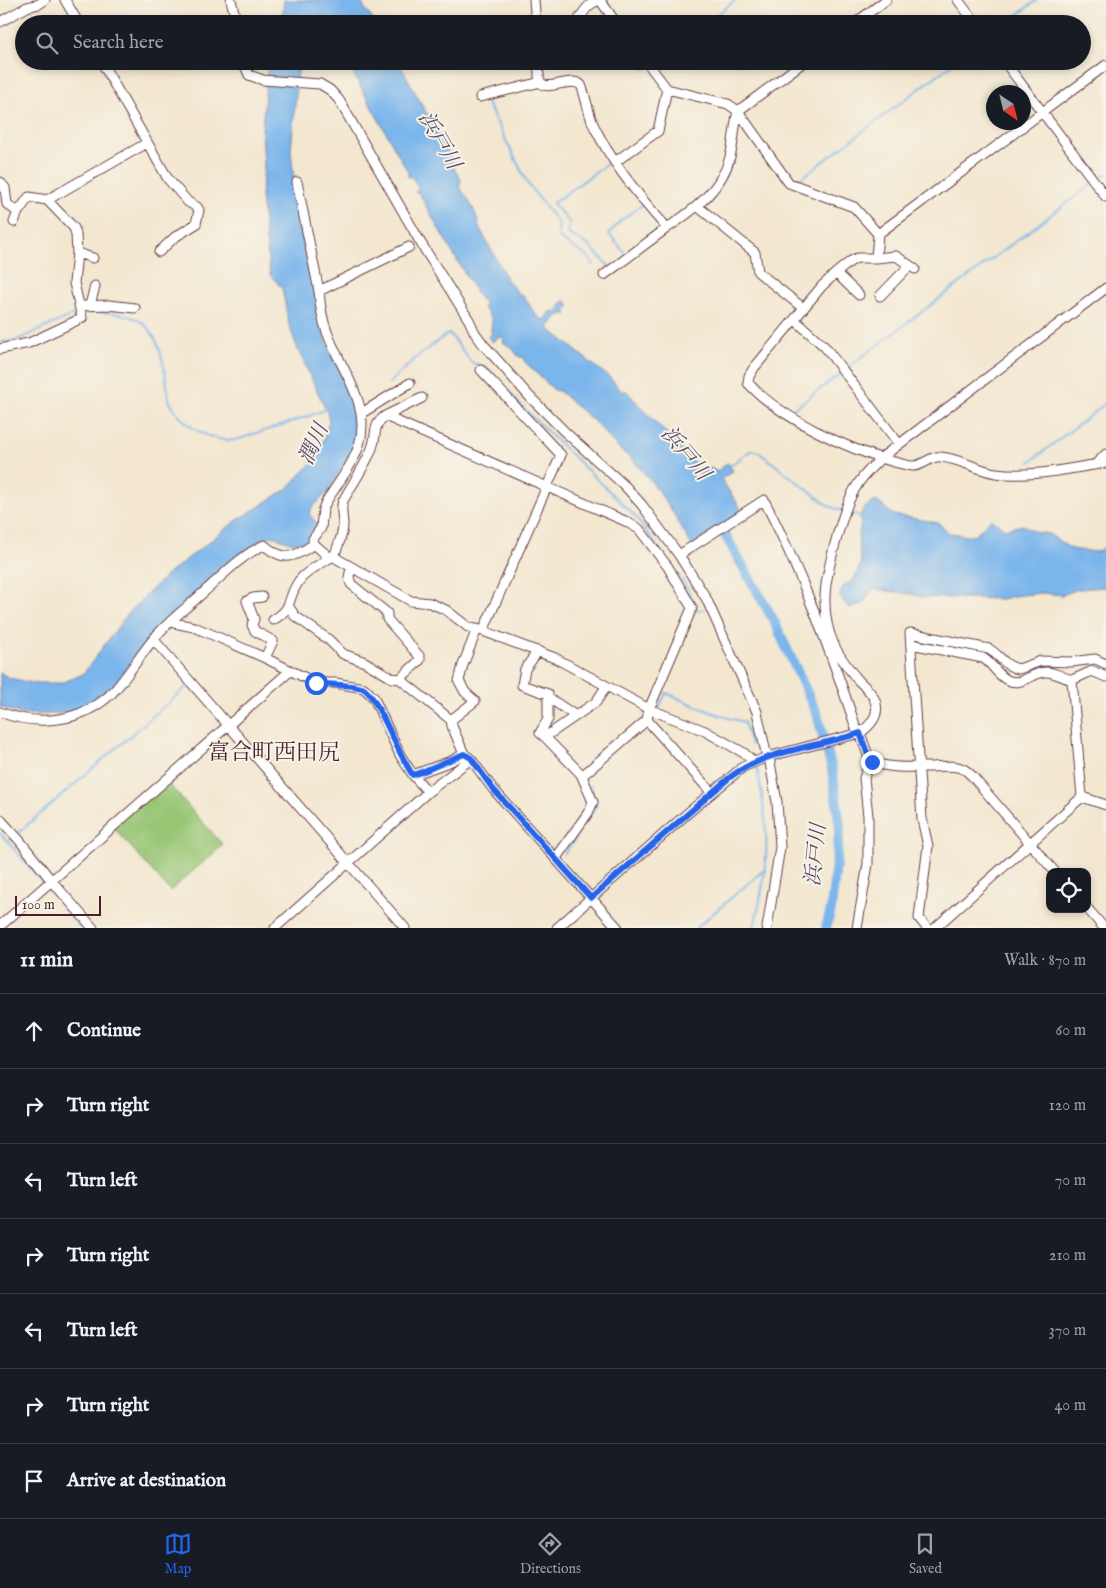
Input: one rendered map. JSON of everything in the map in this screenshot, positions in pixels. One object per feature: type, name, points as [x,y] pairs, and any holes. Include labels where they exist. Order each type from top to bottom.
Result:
[{"type":"street","points":[[0,22],[27,7],[39,4],[45,0]]},
{"type":"street","points":[[65,0],[74,15]]},
{"type":"street","points":[[231,0],[235,15]]},
{"type":"street","points":[[534,0],[535,15]]},
{"type":"street","points":[[582,15],[594,0],[600,0],[611,15]]},
{"type":"street","points":[[866,15],[886,0]]},
{"type":"street","points":[[958,0],[969,15]]},
{"type":"street","points":[[878,234],[1106,64]]},
{"type":"street","points":[[106,70],[168,179],[188,202],[199,210],[196,224],[175,237],[159,252]]},
{"type":"street","points":[[247,70],[249,75],[263,80],[320,84],[334,95],[363,140],[422,245],[469,320],[475,333],[529,396],[565,432],[625,486],[680,555],[706,598],[757,712],[768,757],[777,802],[780,847],[767,928]]},
{"type":"street","points":[[539,70],[540,82]]},
{"type":"street","points":[[653,70],[667,89],[728,104],[738,112],[789,183],[854,207],[878,234],[876,258]]},
{"type":"street","points":[[604,275],[697,206],[717,185],[730,158],[738,112],[793,70]]},
{"type":"street","points":[[1011,70],[1106,197]]},
{"type":"street","points":[[480,97],[540,82],[543,85],[549,86],[573,81],[578,82],[581,85],[594,128],[615,162],[648,208],[667,228]]},
{"type":"street","points":[[615,162],[658,131],[667,89]]},
{"type":"street","points":[[47,200],[147,143]]},
{"type":"street","points":[[0,182],[5,188],[7,204],[18,212]]},
{"type":"street","points":[[297,182],[321,311],[327,333],[362,413],[359,444],[353,458],[326,502],[320,528],[313,539],[315,545],[331,557],[410,601],[430,603],[446,610],[468,627],[538,651],[580,670],[606,687],[648,709],[704,731],[744,753],[754,762]]},
{"type":"street","points":[[14,222],[18,212],[31,196],[47,200],[74,228],[77,253],[74,283],[83,309]]},
{"type":"street","points":[[697,206],[753,251],[758,272],[803,308]]},
{"type":"street","points":[[318,291],[409,247]]},
{"type":"street","points":[[77,253],[93,258]]},
{"type":"street","points":[[880,296],[912,267],[896,256],[857,258],[851,261],[836,273],[803,308],[754,368],[749,376],[748,384],[756,392],[794,419],[827,437],[881,458],[912,466],[922,464],[937,456],[949,457],[981,469],[1013,474],[1038,473],[1106,464]]},
{"type":"street","points":[[836,273],[858,295]]},
{"type":"street","points":[[0,349],[29,343],[82,318],[83,309],[95,286]]},
{"type":"street","points":[[557,928],[736,772],[768,757],[856,734],[873,721],[876,715],[876,703],[837,650],[829,630],[824,607],[827,575],[847,503],[859,481],[881,458],[1106,288]]},
{"type":"street","points":[[83,309],[135,308]]},
{"type":"street","points":[[795,320],[825,347],[899,444]]},
{"type":"street","points":[[451,720],[475,701],[465,692],[459,681],[463,665],[561,455],[481,370]]},
{"type":"street","points":[[362,413],[410,383]]},
{"type":"street","points":[[273,620],[282,615],[289,607],[294,589],[300,580],[331,557],[343,525],[341,506],[372,448],[375,426],[385,416],[422,398]]},
{"type":"street","points":[[385,416],[639,529],[668,567],[692,608],[648,709],[647,720],[582,776]]},
{"type":"street","points":[[1095,465],[1106,454]]},
{"type":"street","points":[[680,555],[764,500],[800,574],[817,616],[868,766],[864,778],[868,816],[868,864],[857,928]]},
{"type":"street","points":[[0,712],[34,720],[66,718],[87,711],[112,693],[171,621],[230,569],[256,549],[264,545],[280,556],[298,555],[315,545]]},
{"type":"street","points":[[351,567],[349,578],[351,584],[387,613],[387,619],[420,657],[420,660],[400,678]]},
{"type":"street","points":[[262,597],[253,598],[247,602],[254,619],[252,625],[255,630],[274,641],[265,658]]},
{"type":"street","points":[[289,607],[295,616],[329,640],[343,654],[365,662],[392,678],[400,678],[451,720],[452,726],[467,756],[493,789],[618,928]]},
{"type":"street","points":[[171,621],[194,627],[316,683],[335,683],[364,688],[374,698],[400,755],[413,775],[428,792]]},
{"type":"street","points":[[927,928],[919,918],[928,846],[922,819],[910,633],[989,649],[1006,665],[1019,670],[1041,661],[1069,662],[1095,660],[1106,664]]},
{"type":"street","points":[[154,640],[405,928]]},
{"type":"street","points":[[911,644],[983,658],[1003,677],[1013,682],[1019,682],[1046,672],[1072,680],[1092,671],[1106,677]]},
{"type":"street","points":[[538,651],[525,669],[522,685],[548,694],[548,718],[540,733],[582,776],[593,802],[588,813],[556,858]]},
{"type":"street","points":[[0,926],[290,670]]},
{"type":"street","points":[[1072,680],[1082,797]]},
{"type":"street","points":[[545,737],[596,702],[606,687]]},
{"type":"street","points":[[548,699],[576,716]]},
{"type":"street","points":[[647,720],[712,793]]},
{"type":"street","points":[[413,775],[467,756]]},
{"type":"street","points":[[275,928],[349,864],[467,756]]},
{"type":"street","points":[[868,766],[876,764],[920,767],[953,766],[963,769],[972,776],[1052,868]]},
{"type":"street","points":[[1082,797],[1106,805]]},
{"type":"street","points":[[935,928],[1082,797]]},
{"type":"street","points":[[0,819],[20,841],[50,881],[93,928]]},
{"type":"street","points":[[1091,913],[1104,928]]},
{"type":"green space","points":[[166,781],[223,845],[170,891],[114,828]]},
{"type":"water","points":[[284,0],[359,0],[370,15],[313,15],[282,15]]},
{"type":"water","points":[[267,70],[298,70],[291,150],[295,189],[293,191],[322,331],[355,405],[357,415],[356,437],[351,452],[327,493],[313,507],[309,514],[319,526],[307,541],[293,543],[272,536],[261,539],[223,569],[173,613],[114,685],[98,701],[67,713],[52,714],[22,714],[0,707],[0,673],[10,678],[32,683],[62,683],[83,674],[129,612],[168,574],[236,521],[287,489],[309,466],[323,442],[329,421],[327,412],[298,350],[289,325],[282,288],[270,275],[261,196],[264,166],[262,129]]},
{"type":"water","points":[[351,70],[403,70],[451,158],[461,180],[459,186],[472,206],[477,216],[479,227],[508,281],[525,298],[536,315],[543,320],[550,312],[559,311],[560,305],[565,300],[570,306],[565,310],[567,314],[562,314],[555,318],[548,326],[549,329],[610,378],[622,392],[625,390],[695,463],[692,474],[694,478],[697,480],[703,468],[713,468],[716,472],[728,463],[733,471],[721,479],[743,512],[692,546],[672,511],[651,481],[630,457],[621,451],[596,423],[559,391],[554,390],[524,361],[524,357],[519,357],[512,348],[503,342],[502,337],[492,342],[488,337],[492,334],[492,320],[483,307],[486,305],[482,302],[419,193],[415,192],[418,190],[418,186],[411,176],[408,177],[408,172]]},
{"type":"water","points":[[876,501],[894,515],[939,523],[948,533],[971,536],[991,519],[1005,529],[1023,525],[1035,532],[1049,534],[1071,549],[1097,552],[1106,546],[1106,587],[1079,589],[1062,595],[1040,593],[1002,599],[921,597],[875,589],[871,591],[864,603],[852,608],[848,607],[840,597],[840,594],[843,587],[853,581],[861,564],[858,537],[861,524],[860,516],[864,508]]},
{"type":"waterway","points":[[717,15],[736,0]]},
{"type":"waterway","points":[[1018,15],[1037,0]]},
{"type":"waterway","points":[[796,182],[944,70]]},
{"type":"waterway","points":[[485,99],[528,184],[559,224],[559,238],[588,257],[594,265]]},
{"type":"waterway","points":[[609,266],[589,246],[567,233],[570,223],[553,203],[610,162]]},
{"type":"waterway","points":[[1098,180],[1106,174]]},
{"type":"waterway","points":[[847,368],[1092,184]]},
{"type":"waterway","points":[[624,252],[609,234],[620,221],[642,205]]},
{"type":"waterway","name":"潤川","points":[[84,312],[122,315],[134,318],[144,324],[157,342],[161,354],[169,400],[180,417],[205,435],[225,440],[235,440],[327,409]]},
{"type":"waterway","points":[[0,342],[15,341],[77,313]]},
{"type":"waterway","points":[[389,383],[417,357],[450,334],[472,363],[486,367],[523,408],[635,516],[686,586],[698,611],[703,609]]},
{"type":"waterway","points":[[792,410],[842,373]]},
{"type":"waterway","points":[[774,400],[792,413]]},
{"type":"waterway","points":[[1030,462],[1106,403]]},
{"type":"waterway","points":[[730,466],[750,451],[757,451],[829,506],[843,511]]},
{"type":"waterway","points":[[848,512],[860,516]]},
{"type":"waterway","name":"浜戸川","points":[[717,521],[774,621],[817,714],[832,769],[840,827],[831,909],[826,928]]},
{"type":"waterway","points":[[17,834],[189,685]]},
{"type":"waterway","points":[[658,709],[666,693],[714,713],[744,722],[751,745]]},
{"type":"waterway","points":[[754,928],[766,857],[764,808],[757,767]]},
{"type":"waterway","points":[[591,786],[596,800]]},
{"type":"waterway","points":[[592,813],[597,804]]},
{"type":"waterway","points":[[0,833],[8,842],[14,837]]},
{"type":"waterway","points":[[564,854],[576,838]]},
{"type":"waterway","points":[[8,842],[44,884]]},
{"type":"waterway","points":[[696,928],[764,870]]},
{"type":"waterway","points":[[47,888],[81,928]]},
{"type":"district","name":"富合町西田尻","points":[[274,751]]},
{"type":"route","points":[[316,683],[335,683],[364,688],[374,698],[406,767],[413,775],[464,754],[471,758],[493,789],[591,898],[729,778],[754,762],[860,733],[872,762]]}]
